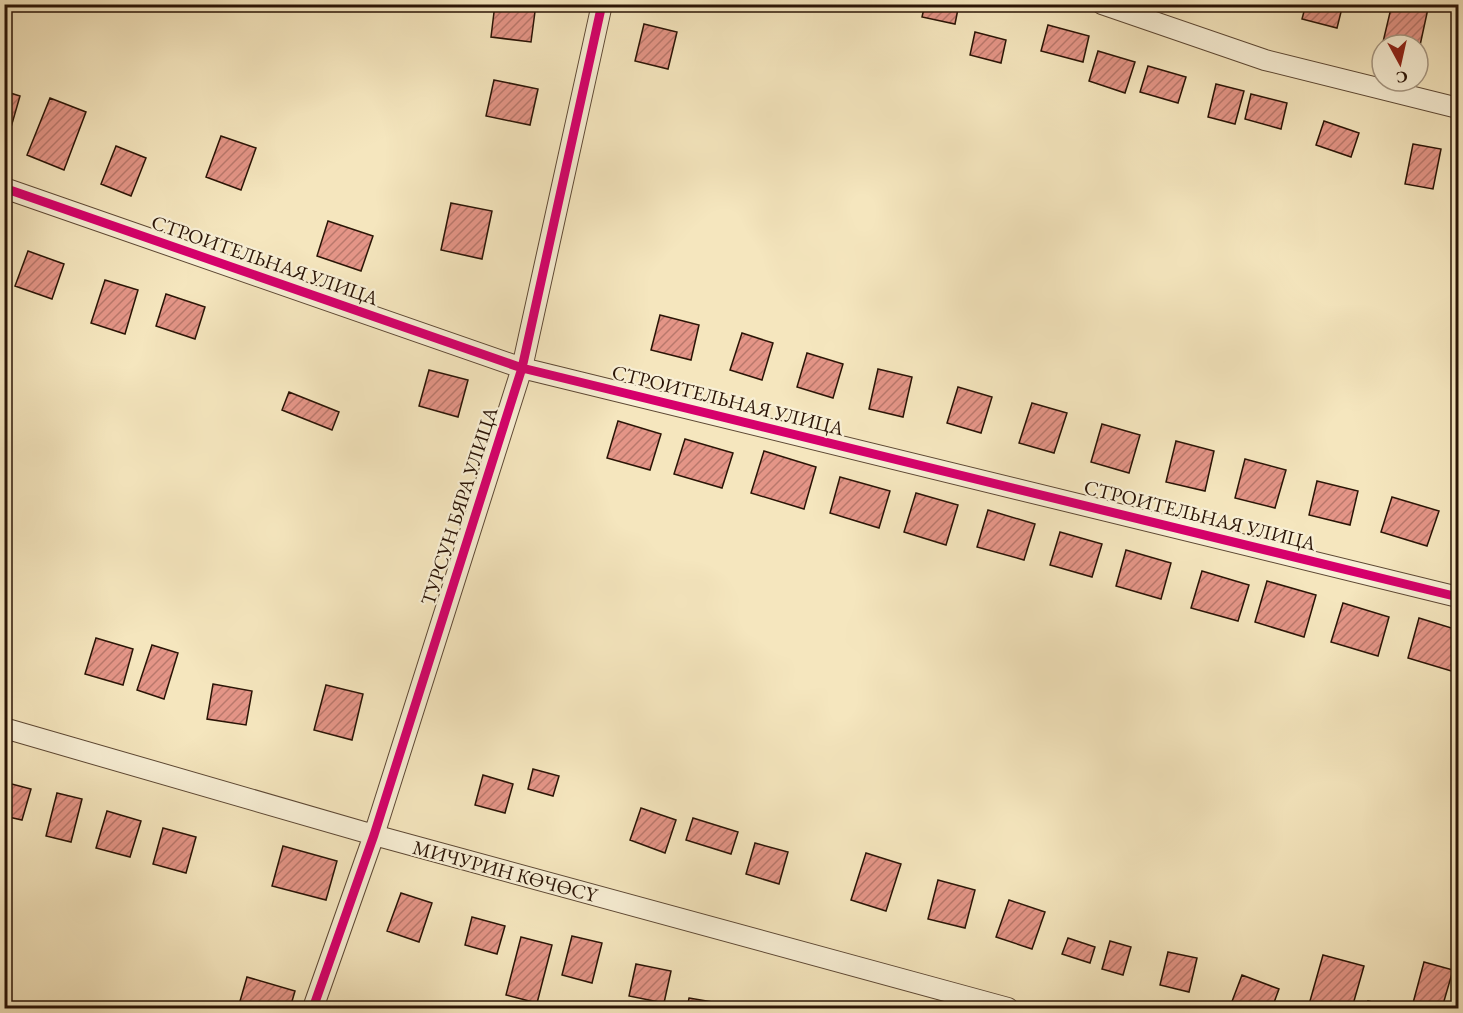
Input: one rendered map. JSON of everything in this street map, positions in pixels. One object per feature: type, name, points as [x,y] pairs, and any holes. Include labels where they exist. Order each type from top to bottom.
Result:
[{"type":"street","name":"ТУРСУН БЯРА УЛИЦА","points":[[313,1008],[374,835],[522,368],[602,4]]},
{"type":"street","points":[[1102,4],[1265,60],[1458,108]]},
{"type":"street","name":"СТРОИТЕЛЬНАЯ УЛИЦА","points":[[4,188],[522,368],[1458,597]]},
{"type":"street","name":"МИЧУРИН КӨЧӨСҮ","points":[[4,728],[374,835],[1008,1008]]},
{"type":"building","points":[[495,4],[536,4],[531,42],[491,37]]},
{"type":"building","points":[[854,4],[884,4],[882,11]]},
{"type":"building","points":[[925,4],[959,4],[955,24],[922,17]]},
{"type":"building","points":[[1306,4],[1343,4],[1337,28],[1302,19]]},
{"type":"building","points":[[1392,4],[1429,4],[1423,33],[1385,33]]},
{"type":"building","points":[[644,24],[677,32],[668,69],[635,61]]},
{"type":"building","points":[[1048,25],[1089,36],[1083,62],[1041,51]]},
{"type":"building","points":[[1458,30],[1458,57],[1453,55]]},
{"type":"building","points":[[975,32],[1006,40],[1001,63],[970,55]]},
{"type":"building","points":[[1098,51],[1135,62],[1125,93],[1089,81]]},
{"type":"building","points":[[1148,66],[1186,77],[1178,103],[1140,92]]},
{"type":"building","points":[[494,80],[538,89],[530,125],[486,116]]},
{"type":"building","points":[[1216,84],[1244,91],[1235,124],[1208,117]]},
{"type":"building","points":[[4,91],[20,96],[5,148],[4,148]]},
{"type":"building","points":[[1251,94],[1287,103],[1281,129],[1245,119]]},
{"type":"building","points":[[50,98],[86,112],[64,170],[27,155]]},
{"type":"building","points":[[1324,121],[1359,133],[1351,157],[1316,145]]},
{"type":"building","points":[[221,136],[256,148],[241,190],[206,177]]},
{"type":"building","points":[[1413,144],[1441,149],[1433,189],[1405,184]]},
{"type":"building","points":[[116,146],[146,158],[131,196],[101,184]]},
{"type":"building","points":[[451,203],[492,211],[482,259],[441,250]]},
{"type":"building","points":[[328,221],[373,236],[361,271],[317,256]]},
{"type":"building","points":[[28,251],[64,264],[52,299],[15,286]]},
{"type":"building","points":[[105,280],[138,290],[125,334],[91,323]]},
{"type":"building","points":[[166,294],[205,307],[195,339],[156,326]]},
{"type":"building","points":[[660,315],[699,325],[691,360],[651,350]]},
{"type":"building","points":[[742,333],[773,343],[762,380],[730,370]]},
{"type":"building","points":[[807,353],[843,364],[833,398],[797,387]]},
{"type":"building","points":[[878,369],[912,377],[903,417],[869,409]]},
{"type":"building","points":[[429,370],[468,380],[458,417],[419,406]]},
{"type":"building","points":[[958,387],[992,397],[981,433],[947,423]]},
{"type":"building","points":[[289,392],[339,412],[332,430],[282,410]]},
{"type":"building","points":[[1032,403],[1067,413],[1054,453],[1019,443]]},
{"type":"building","points":[[618,421],[661,434],[650,470],[607,458]]},
{"type":"building","points":[[1102,424],[1140,435],[1129,473],[1091,462]]},
{"type":"building","points":[[685,439],[733,453],[722,488],[674,474]]},
{"type":"building","points":[[1176,441],[1214,451],[1205,491],[1166,482]]},
{"type":"building","points":[[764,451],[816,467],[804,509],[751,493]]},
{"type":"building","points":[[1245,459],[1286,470],[1275,508],[1235,498]]},
{"type":"building","points":[[840,477],[890,491],[879,528],[830,513]]},
{"type":"building","points":[[1317,481],[1358,491],[1350,525],[1309,515]]},
{"type":"building","points":[[916,493],[958,505],[946,545],[904,532]]},
{"type":"building","points":[[1392,497],[1439,511],[1427,546],[1381,532]]},
{"type":"building","points":[[988,510],[1035,524],[1024,560],[977,547]]},
{"type":"building","points":[[1060,532],[1102,544],[1092,577],[1050,565]]},
{"type":"building","points":[[1126,550],[1171,563],[1161,599],[1116,586]]},
{"type":"building","points":[[1202,571],[1249,585],[1238,621],[1191,608]]},
{"type":"building","points":[[1267,581],[1316,595],[1304,637],[1255,622]]},
{"type":"building","points":[[1343,603],[1389,617],[1378,656],[1331,642]]},
{"type":"building","points":[[1419,618],[1458,630],[1458,673],[1408,658]]},
{"type":"building","points":[[96,638],[133,649],[123,685],[85,674]]},
{"type":"building","points":[[152,645],[178,653],[164,699],[137,690]]},
{"type":"building","points":[[213,684],[252,691],[246,725],[207,719]]},
{"type":"building","points":[[326,685],[363,694],[352,740],[314,730]]},
{"type":"building","points":[[533,769],[559,776],[553,796],[528,789]]},
{"type":"building","points":[[483,775],[513,784],[505,813],[475,805]]},
{"type":"building","points":[[4,782],[31,789],[22,820],[4,816]]},
{"type":"building","points":[[57,793],[82,799],[71,842],[46,836]]},
{"type":"building","points":[[641,808],[676,820],[665,853],[630,840]]},
{"type":"building","points":[[107,811],[141,821],[130,857],[96,848]]},
{"type":"building","points":[[693,818],[738,832],[731,854],[686,840]]},
{"type":"building","points":[[163,828],[196,837],[186,873],[153,864]]},
{"type":"building","points":[[755,843],[788,852],[779,884],[746,874]]},
{"type":"building","points":[[283,846],[337,861],[326,900],[272,886]]},
{"type":"building","points":[[866,853],[901,864],[886,911],[851,900]]},
{"type":"building","points":[[938,880],[975,890],[965,928],[928,919]]},
{"type":"building","points":[[401,893],[432,903],[419,942],[387,931]]},
{"type":"building","points":[[1009,900],[1045,912],[1032,949],[996,937]]},
{"type":"building","points":[[472,917],[505,926],[497,954],[465,945]]},
{"type":"building","points":[[572,936],[602,943],[592,983],[562,975]]},
{"type":"building","points":[[521,937],[552,945],[537,1003],[506,995]]},
{"type":"building","points":[[1068,938],[1095,947],[1090,963],[1062,954]]},
{"type":"building","points":[[1110,941],[1131,947],[1123,975],[1102,969]]},
{"type":"building","points":[[1168,952],[1197,958],[1189,992],[1160,985]]},
{"type":"building","points":[[1323,955],[1364,966],[1352,1008],[1308,1008]]},
{"type":"building","points":[[1424,962],[1453,970],[1442,1008],[1413,1003]]},
{"type":"building","points":[[636,964],[671,971],[664,1003],[629,996]]},
{"type":"building","points":[[1242,975],[1279,989],[1272,1008],[1243,1008],[1231,1004]]},
{"type":"building","points":[[247,977],[295,991],[290,1008],[238,1008]]},
{"type":"building","points":[[689,998],[719,1003],[718,1008],[687,1008]]},
{"type":"building","points":[[1368,1001],[1399,1008],[1366,1008]]},
{"type":"cycle path","points":[[313,1008],[374,835],[522,368],[602,4]]},
{"type":"cycle path","points":[[4,188],[522,368],[1458,597]]}]
